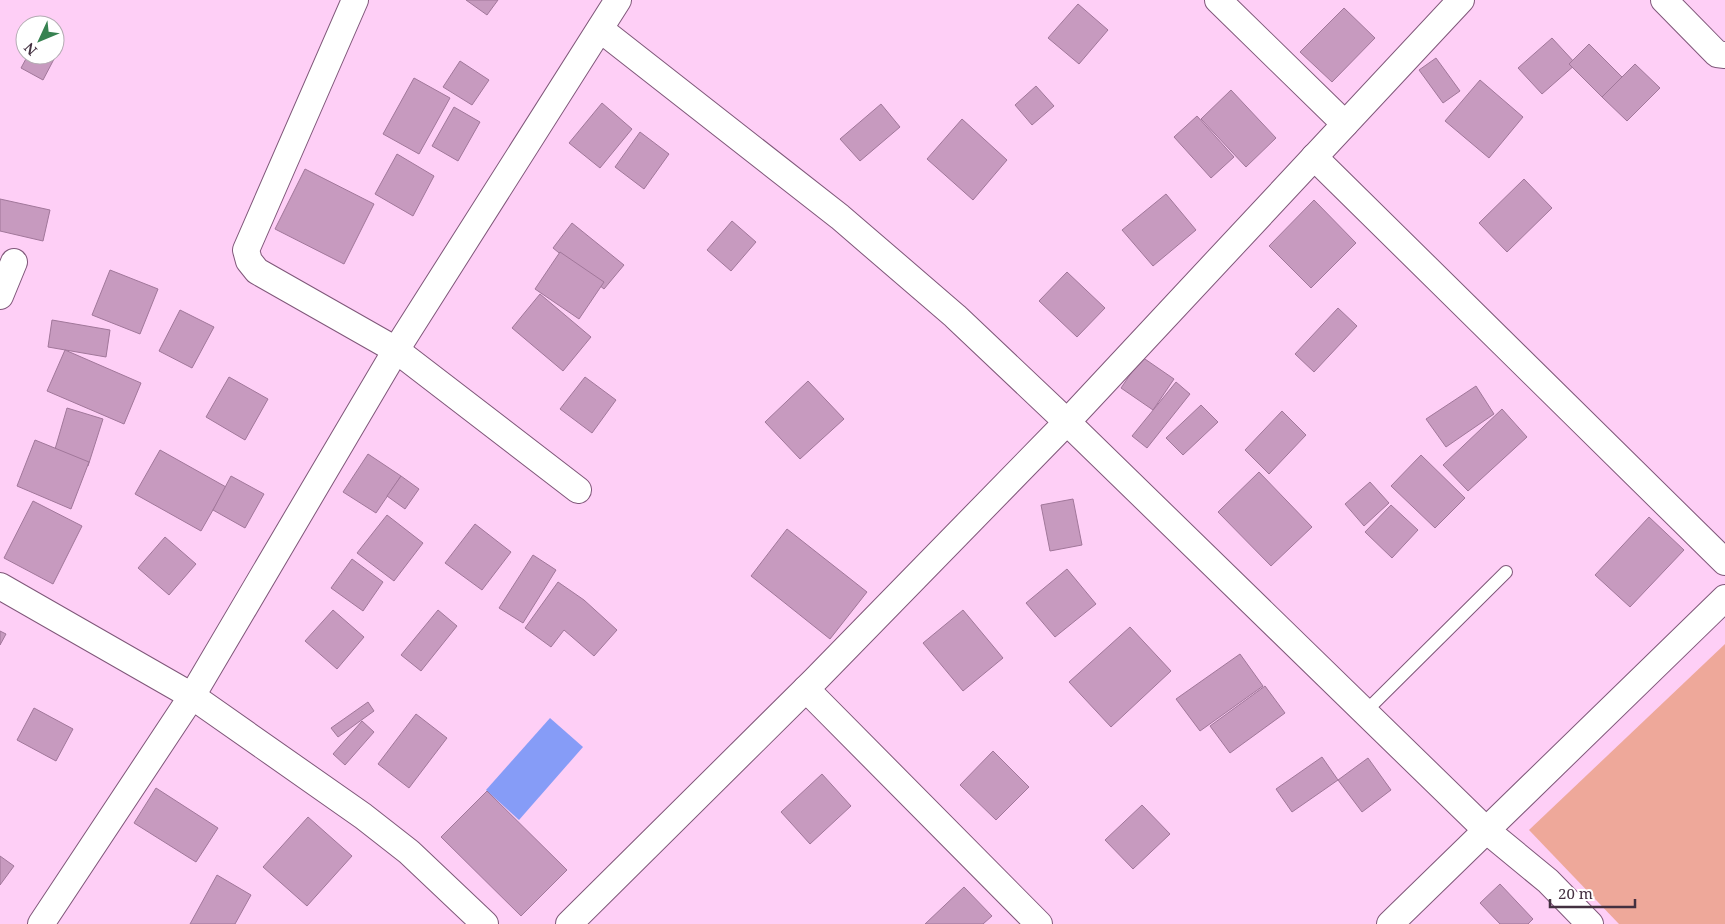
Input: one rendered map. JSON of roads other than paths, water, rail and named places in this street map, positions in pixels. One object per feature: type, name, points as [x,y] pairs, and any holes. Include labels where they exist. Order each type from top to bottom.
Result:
[{"type":"street","points":[[355,0],[246,250],[249,261],[257,271],[396,350],[578,490]]},
{"type":"street","points":[[41,924],[192,696],[396,350],[618,0]]},
{"type":"street","points":[[1218,0],[1345,124]]},
{"type":"street","points":[[568,924],[806,689],[1067,422],[1461,0]]},
{"type":"street","points":[[1664,0],[1717,54],[1725,55]]},
{"type":"street","points":[[600,29],[840,217],[955,316],[1067,422],[1486,830],[1548,881],[1590,924]]},
{"type":"street","points":[[1314,157],[1725,562]]},
{"type":"street","points":[[0,296],[14,262]]},
{"type":"street","points":[[0,586],[192,696],[370,822],[409,852],[485,924]]},
{"type":"street","points":[[1390,924],[1725,598]]},
{"type":"street","points":[[806,689],[1039,924]]},
{"type":"lane","points":[[1365,712],[1506,572]]},
{"type":"water","points":[[550,718],[583,747],[519,820],[486,790]]}]
